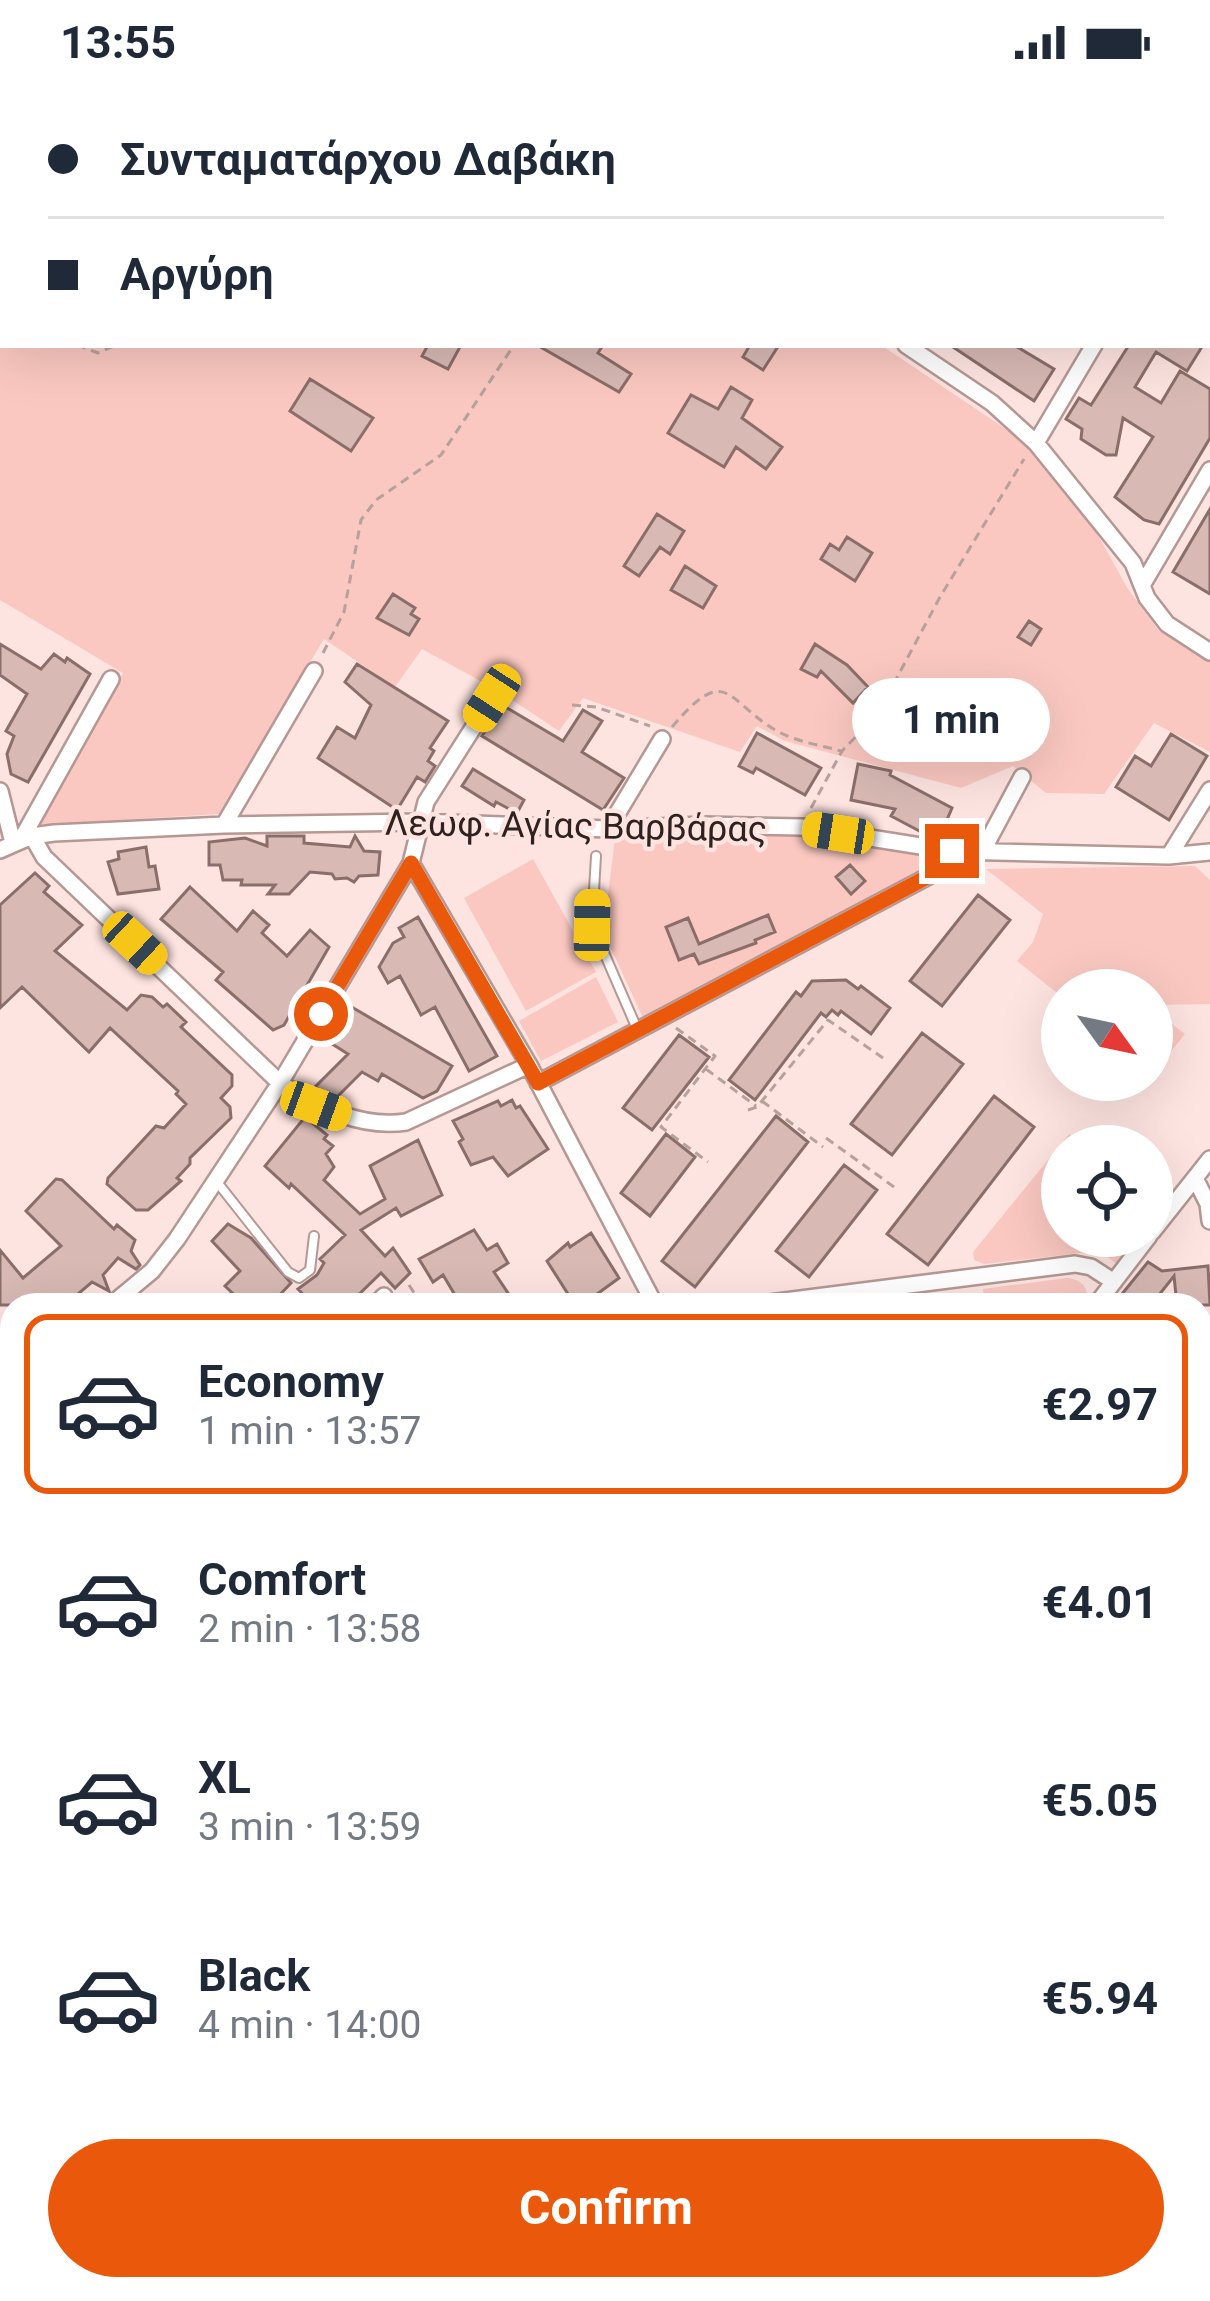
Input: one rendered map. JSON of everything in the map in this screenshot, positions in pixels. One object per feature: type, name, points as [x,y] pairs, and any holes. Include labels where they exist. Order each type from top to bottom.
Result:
[{"type":"street","points":[[910,348],[992,404],[1036,443],[1133,563],[1147,598],[1167,624],[1210,652]]},
{"type":"street","points":[[1036,443],[1092,348]]},
{"type":"street","points":[[1144,581],[1210,470]]},
{"type":"street","points":[[224,825],[314,671]]},
{"type":"street","points":[[16,842],[111,679]]},
{"type":"street","points":[[129,1293],[152,1271],[280,1083],[411,863],[426,802],[492,698]]},
{"type":"street","points":[[608,829],[662,739]]},
{"type":"street","points":[[982,852],[1022,777]]},
{"type":"street","points":[[1169,856],[1210,790]]},
{"type":"street","points":[[0,791],[16,842],[44,856],[280,1083],[316,1106],[386,1125],[406,1122],[529,1065]]},
{"type":"street","name":"Λεωφ. Αγίας Βαρβάρας","points":[[16,842],[224,825],[419,822],[608,829],[801,827],[952,851],[1169,856],[1210,852]]},
{"type":"street","points":[[538,1083],[929,876],[952,851]]},
{"type":"street","points":[[411,863],[529,1065],[649,1293]]},
{"type":"street","points":[[1173,1205],[1210,1159]]},
{"type":"street","points":[[1195,1178],[1210,1220]]},
{"type":"street","points":[[1105,1293],[1133,1257]]},
{"type":"street","points":[[847,1293],[1075,1264],[1114,1282]]},
{"type":"lane","points":[[596,856],[592,925],[639,1033]]},
{"type":"lane","points":[[216,1180],[288,1272],[299,1278],[310,1270],[314,1236]]},
{"type":"path","points":[[314,671],[344,612],[361,520],[376,500],[441,454],[512,348]]},
{"type":"path","points":[[801,827],[842,751],[877,715],[940,597],[1036,443]]},
{"type":"path","points":[[572,705],[596,707],[646,723],[662,739],[698,700],[714,691],[728,691],[772,728],[842,751]]},
{"type":"path","points":[[664,1019],[715,1056],[661,1126],[708,1162]]},
{"type":"path","points":[[748,1110],[757,1107],[828,1021],[883,1058]]},
{"type":"path","points":[[706,1069],[757,1107]]},
{"type":"path","points":[[761,1101],[823,1147]]},
{"type":"path","points":[[826,1138],[893,1187]]},
{"type":"path","points":[[409,1285],[414,1293]]},
{"type":"shaded area","points":[[0,348],[885,348],[1022,440],[1090,521],[1128,589],[1159,631],[1210,661],[1210,752],[1154,723],[1104,794],[1046,793],[1013,766],[961,788],[785,741],[757,726],[740,752],[583,698],[559,731],[422,649],[395,687],[324,639],[219,814],[37,825],[123,673],[0,600]]},
{"type":"shaded area","points":[[800,833],[916,851],[926,863],[921,873],[643,1018],[610,946],[606,911],[615,838]]},
{"type":"shaded area","points":[[533,859],[596,972],[526,1011],[464,898]]},
{"type":"shaded area","points":[[1195,866],[1210,880],[1210,1004],[1173,1005],[1173,969],[1041,969],[1041,980],[1017,961],[1033,942],[1043,914],[986,869]]},
{"type":"shaded area","points":[[596,977],[618,1022],[541,1061],[519,1021]]},
{"type":"shaded area","points":[[1173,1025],[1185,1034],[1173,1049]]},
{"type":"shaded area","points":[[1041,1168],[1041,1257],[1046,1257],[984,1264],[974,1260],[973,1252]]},
{"type":"shaded area","points":[[1066,1278],[1077,1280],[1087,1293],[983,1293],[983,1289]]},
{"type":"building","points":[[426,348],[459,348],[448,369],[422,356]]},
{"type":"building","points":[[542,348],[601,348],[598,353],[631,374],[619,392]]},
{"type":"building","points":[[748,348],[777,348],[763,370],[743,357]]},
{"type":"building","points":[[954,348],[1019,348],[1054,369],[1034,401]]},
{"type":"building","points":[[1127,348],[1201,348],[1187,371],[1156,352],[1135,387],[1161,403],[1180,371],[1210,389],[1210,438],[1159,524],[1144,520],[1115,497],[1153,437],[1123,418],[1116,455],[1106,455],[1081,439],[1082,429],[1066,419],[1079,398],[1091,405]]},
{"type":"building","points":[[310,379],[373,418],[351,451],[290,411]]},
{"type":"building","points":[[731,387],[752,400],[742,418],[782,447],[766,469],[736,447],[724,467],[668,433],[691,395],[718,409]]},
{"type":"building","points":[[1210,509],[1210,594],[1173,572]]},
{"type":"building","points":[[657,514],[684,531],[670,554],[660,547],[639,576],[624,566]]},
{"type":"building","points":[[847,537],[872,553],[855,581],[821,559],[830,544],[839,550]]},
{"type":"building","points":[[685,566],[716,586],[703,608],[671,590]]},
{"type":"building","points":[[393,594],[415,608],[411,614],[419,619],[409,635],[377,618]]},
{"type":"building","points":[[1029,621],[1041,629],[1031,645],[1018,637]]},
{"type":"building","points":[[0,644],[41,669],[54,654],[90,674],[28,782],[11,774],[7,754],[14,736],[6,731],[27,694],[0,675]]},
{"type":"building","points":[[815,644],[847,665],[868,687],[853,703],[821,671],[817,677],[801,669]]},
{"type":"building","points":[[357,664],[448,721],[430,748],[434,751],[428,761],[435,766],[425,782],[417,777],[397,810],[318,758],[337,727],[355,738],[371,705],[345,682]]},
{"type":"building","points":[[901,702],[944,727],[930,751],[887,725]]},
{"type":"building","points":[[502,705],[563,741],[583,710],[602,721],[582,752],[624,778],[603,810],[482,736]]},
{"type":"building","points":[[757,733],[821,768],[805,795],[756,768],[753,773],[739,766]]},
{"type":"building","points":[[1171,734],[1207,756],[1169,820],[1116,787],[1135,756],[1151,766]]},
{"type":"building","points":[[858,764],[891,771],[890,775],[952,808],[943,829],[933,824],[927,835],[891,816],[895,809],[851,800]]},
{"type":"building","points":[[473,769],[524,800],[517,813],[496,802],[494,806],[462,786]]},
{"type":"building","points":[[267,836],[304,836],[304,843],[350,847],[355,836],[364,851],[380,852],[378,875],[359,876],[354,882],[310,872],[289,894],[268,894],[275,885],[223,880],[220,865],[209,865],[209,842],[245,838],[267,846]]},
{"type":"building","points":[[146,847],[159,889],[118,894],[108,862],[119,859],[118,852]]},
{"type":"building","points":[[850,865],[865,881],[851,894],[836,877]]},
{"type":"building","points":[[35,873],[49,886],[44,892],[82,925],[55,951],[127,1010],[141,995],[163,1007],[167,1004],[186,1022],[181,1027],[232,1075],[232,1086],[221,1098],[230,1107],[231,1118],[190,1158],[177,1178],[181,1181],[148,1210],[136,1210],[107,1184],[108,1178],[156,1126],[164,1128],[186,1104],[178,1091],[110,1028],[89,1052],[22,987],[0,1008],[0,905]]},
{"type":"building","points":[[190,887],[237,931],[253,911],[269,925],[262,933],[287,956],[310,930],[329,947],[284,1025],[273,1030],[216,980],[223,972],[161,919]]},
{"type":"building","points":[[978,895],[1010,920],[942,1006],[910,981]]},
{"type":"building","points":[[768,915],[775,932],[699,964],[694,954],[679,960],[666,927],[688,918],[699,944]]},
{"type":"building","points":[[418,917],[497,1056],[469,1071],[435,1007],[421,1015],[400,976],[388,983],[379,967],[393,943],[404,937],[399,928]]},
{"type":"building","points":[[846,980],[890,1008],[871,1034],[841,1011],[838,1015],[832,1010],[826,1017],[821,1013],[755,1100],[729,1080],[796,992],[801,996],[812,981]]},
{"type":"building","points":[[350,1006],[452,1066],[437,1091],[423,1098],[382,1074],[378,1081],[362,1072],[335,1099],[319,1091],[316,1086],[348,1054],[329,1042]]},
{"type":"building","points":[[922,1033],[963,1064],[892,1155],[851,1124]]},
{"type":"building","points":[[679,1035],[709,1057],[652,1130],[623,1108]]},
{"type":"building","points":[[994,1096],[1034,1127],[928,1265],[887,1234]]},
{"type":"building","points":[[512,1100],[548,1149],[508,1176],[493,1157],[471,1165],[453,1121],[498,1101],[501,1106]]},
{"type":"building","points":[[776,1116],[808,1142],[695,1287],[662,1261]]},
{"type":"building","points":[[305,1117],[333,1146],[326,1154],[334,1167],[324,1180],[360,1214],[385,1199],[370,1166],[418,1140],[442,1195],[401,1216],[396,1208],[361,1230],[385,1256],[393,1248],[410,1273],[395,1288],[381,1273],[360,1293],[302,1293],[298,1289],[324,1263],[320,1259],[345,1235],[265,1166]]},
{"type":"building","points":[[666,1134],[695,1157],[650,1216],[621,1193]]},
{"type":"building","points":[[844,1165],[877,1190],[809,1277],[776,1251]]},
{"type":"building","points":[[56,1179],[62,1180],[114,1229],[117,1225],[135,1240],[131,1251],[140,1265],[136,1269],[118,1258],[103,1275],[109,1291],[92,1282],[79,1293],[0,1293],[0,1250],[23,1278],[61,1246],[26,1211]]},
{"type":"building","points":[[228,1224],[251,1238],[291,1283],[282,1293],[232,1293],[225,1286],[240,1271],[212,1241]]},
{"type":"building","points":[[474,1230],[487,1250],[497,1244],[508,1263],[494,1272],[508,1293],[454,1293],[443,1275],[433,1282],[419,1259]]},
{"type":"building","points":[[591,1233],[619,1278],[598,1293],[567,1293],[547,1261],[568,1243],[570,1247]]},
{"type":"building","points":[[1148,1262],[1162,1271],[1208,1266],[1209,1293],[1176,1293],[1174,1276],[1161,1293],[1123,1293]]},
{"type":"route","points":[[321,1014],[411,863],[538,1083],[929,876],[952,851]]}]
